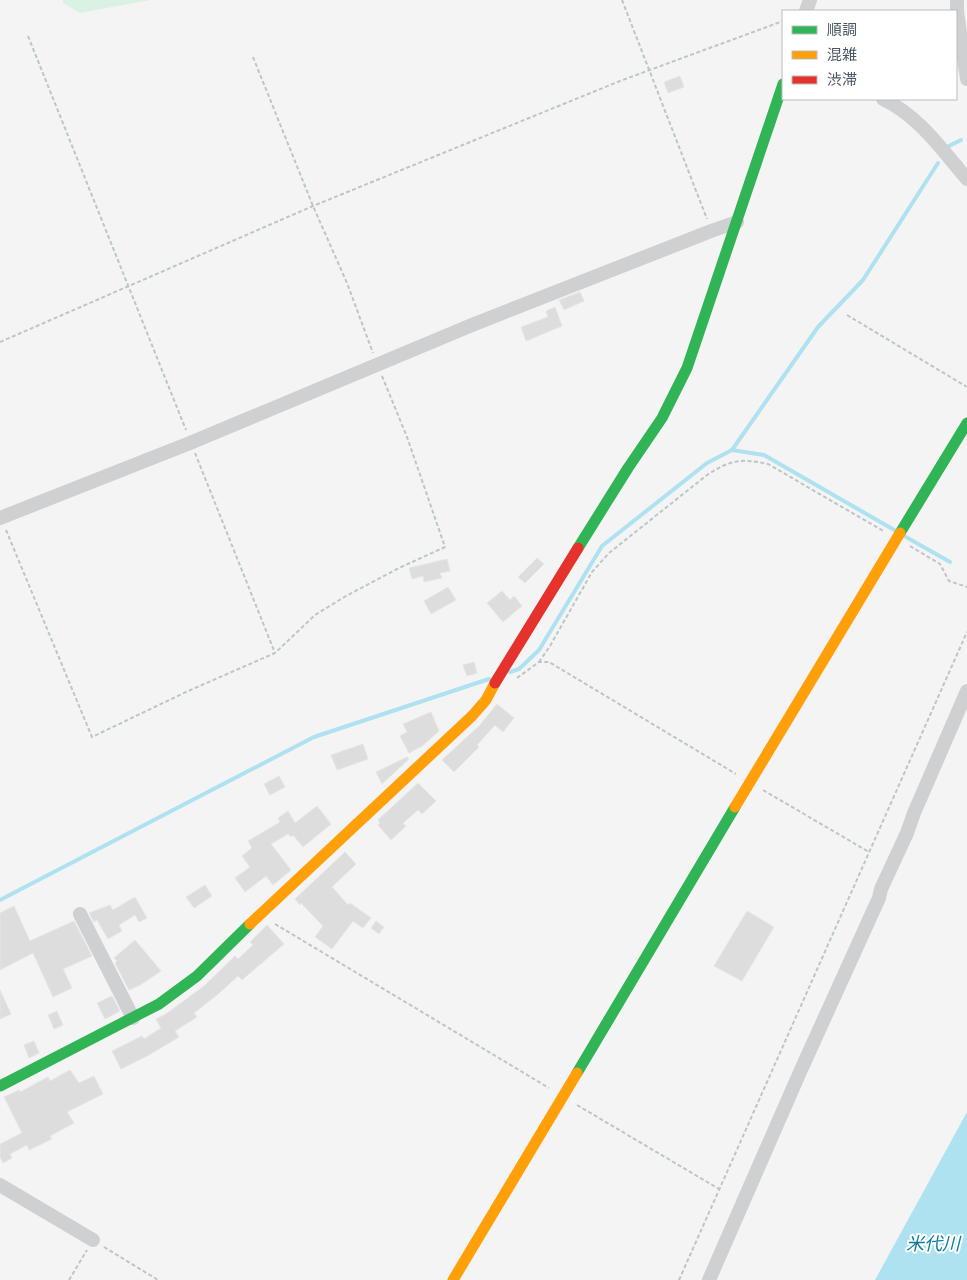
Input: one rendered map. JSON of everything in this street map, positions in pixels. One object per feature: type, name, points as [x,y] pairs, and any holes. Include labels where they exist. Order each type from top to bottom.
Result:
[{"type":"street","points":[[957,0],[967,79]]},
{"type":"street","points":[[0,1086],[159,1004],[198,976],[260,915],[472,716],[486,700],[504,667],[628,468],[662,418],[687,368],[782,87]]},
{"type":"street","points":[[885,100],[905,111],[925,130],[967,179]]},
{"type":"street","points":[[0,518],[190,443],[377,364],[737,222]]},
{"type":"street","points":[[453,1280],[967,423]]},
{"type":"street","points":[[709,1280],[907,833],[967,691]]},
{"type":"street","points":[[80,914],[132,1018]]},
{"type":"street","points":[[0,1185],[93,1240]]},
{"type":"path","points":[[622,0],[711,231]]},
{"type":"path","points":[[0,342],[313,206],[611,84],[782,21]]},
{"type":"path","points":[[28,36],[186,432]]},
{"type":"path","points":[[0,518],[92,737],[186,692],[275,653],[322,611],[399,568],[445,547],[407,437],[377,364],[348,284],[313,206],[253,57]]},
{"type":"path","points":[[846,315],[967,387]]},
{"type":"path","points":[[194,450],[275,653]]},
{"type":"path","points":[[512,681],[538,662],[550,646],[592,572],[609,553],[707,474],[724,464],[749,460],[768,464],[940,564],[950,581],[967,587]]},
{"type":"path","points":[[679,1280],[967,632]]},
{"type":"path","points":[[538,662],[549,662],[870,852]]},
{"type":"path","points":[[260,915],[719,1189]]},
{"type":"path","points":[[69,1280],[93,1240],[158,1280]]},
{"type":"green space","points":[[63,0],[150,0],[80,13],[63,3]]},
{"type":"water","name":"米代川","points":[[967,1112],[967,1280],[875,1280]]},
{"type":"building","points":[[680,76],[684,87],[668,93],[664,82]]},
{"type":"building","points":[[580,292],[584,301],[564,310],[559,300]]},
{"type":"building","points":[[555,307],[562,326],[526,341],[521,327],[548,317],[546,311]]},
{"type":"building","points":[[537,558],[544,564],[525,583],[518,577]]},
{"type":"building","points":[[447,559],[450,571],[440,573],[442,578],[424,582],[423,576],[412,579],[409,568]]},
{"type":"building","points":[[448,587],[456,600],[431,614],[424,601]]},
{"type":"building","points":[[502,591],[510,600],[514,596],[522,606],[503,622],[487,603]]},
{"type":"building","points":[[474,662],[477,673],[467,676],[463,665]]},
{"type":"building","points":[[497,704],[514,718],[503,732],[495,725],[477,745],[479,747],[454,772],[442,760],[480,725]]},
{"type":"building","points":[[431,712],[439,731],[422,746],[409,753],[400,736],[407,732],[403,724]]},
{"type":"building","points":[[363,744],[368,759],[337,770],[331,755]]},
{"type":"building","points":[[407,757],[409,759],[382,784],[376,772]]},
{"type":"building","points":[[279,776],[285,787],[270,795],[264,784]]},
{"type":"building","points":[[418,783],[436,801],[422,814],[418,810],[403,823],[406,826],[391,840],[378,825],[380,823],[378,820]]},
{"type":"building","points":[[317,806],[331,824],[303,847],[293,835],[291,837],[288,834],[271,844],[291,870],[273,885],[266,876],[245,892],[235,878],[250,867],[242,856],[252,848],[248,841],[280,822],[278,818],[288,811],[295,823]]},
{"type":"building","points":[[345,852],[356,864],[332,887],[348,905],[350,903],[371,918],[363,928],[353,921],[332,949],[315,937],[323,926],[295,899]]},
{"type":"building","points":[[205,885],[212,896],[194,908],[186,897]]},
{"type":"building","points":[[135,897],[147,918],[139,922],[135,915],[119,925],[122,931],[108,939],[97,920],[94,922],[89,913],[110,905],[113,910]]},
{"type":"building","points":[[14,906],[30,941],[74,921],[92,956],[63,969],[72,988],[53,997],[33,953],[0,970],[0,913]]},
{"type":"building","points":[[747,911],[774,927],[742,981],[714,966]]},
{"type":"building","points":[[376,921],[384,927],[379,934],[371,928]]},
{"type":"building","points":[[267,925],[284,944],[242,980],[238,976],[194,1013],[197,1017],[175,1031],[179,1037],[121,1069],[112,1051],[142,1036],[144,1039],[161,1028],[156,1019],[166,1014],[204,986],[235,956],[238,959],[253,945],[250,942]]},
{"type":"building","points":[[135,940],[161,971],[129,990],[114,958]]},
{"type":"building","points":[[0,990],[11,1014],[0,1019]]},
{"type":"building","points":[[112,996],[120,1011],[105,1019],[97,1003]]},
{"type":"building","points":[[57,1011],[63,1025],[54,1029],[48,1015]]},
{"type":"building","points":[[34,1041],[39,1053],[29,1058],[24,1045]]},
{"type":"building","points":[[70,1070],[79,1083],[94,1076],[103,1094],[67,1112],[74,1123],[50,1136],[52,1139],[29,1150],[27,1145],[10,1154],[12,1158],[3,1163],[0,1157],[0,1144],[22,1133],[4,1097],[19,1090],[20,1092],[48,1077],[50,1081]]},
{"type":"waterway","points":[[949,146],[961,140]]},
{"type":"waterway","points":[[732,450],[818,327],[863,280],[938,163]]},
{"type":"waterway","points":[[510,672],[519,669],[539,650],[602,546],[707,463],[732,450],[764,455],[896,531]]},
{"type":"waterway","points":[[906,537],[950,562]]},
{"type":"waterway","points":[[0,900],[314,737],[489,679]]},
{"type":"traffic: fast","points":[[578,548],[662,418],[687,368],[782,87]]},
{"type":"traffic: fast","points":[[900,533],[967,423]]},
{"type":"traffic: fast","points":[[577,1073],[735,807]]},
{"type":"traffic: fast","points":[[0,1086],[159,1004],[197,976],[250,924]]},
{"type":"traffic: slow","points":[[735,807],[900,533]]},
{"type":"traffic: slow","points":[[250,924],[472,716],[486,700],[495,683]]},
{"type":"traffic: slow","points":[[453,1280],[577,1073]]},
{"type":"traffic: jam","points":[[495,683],[578,548]]}]
